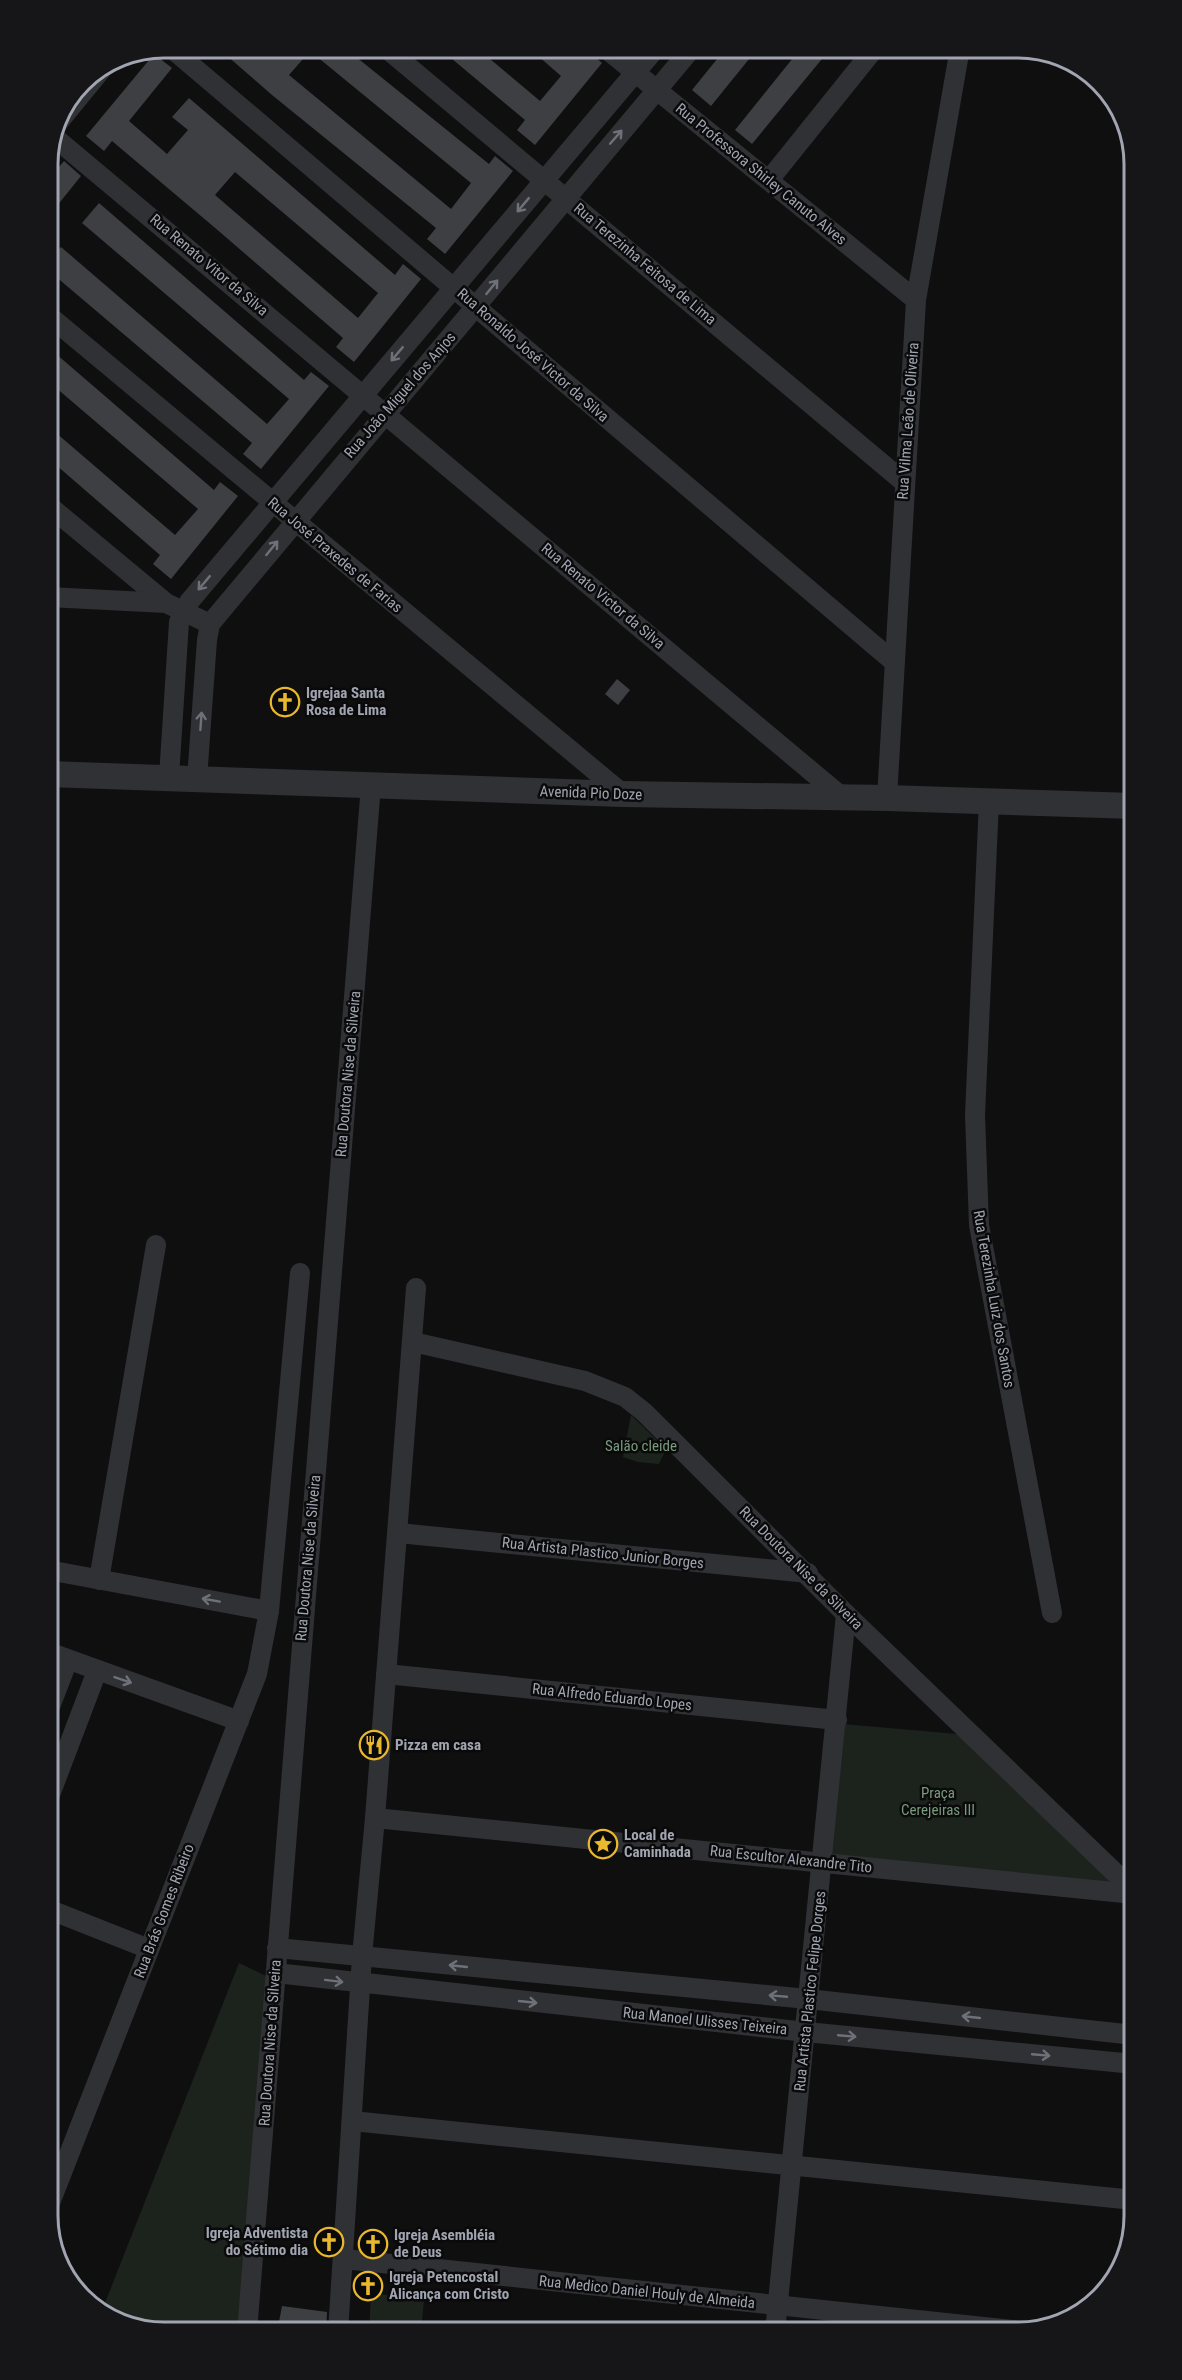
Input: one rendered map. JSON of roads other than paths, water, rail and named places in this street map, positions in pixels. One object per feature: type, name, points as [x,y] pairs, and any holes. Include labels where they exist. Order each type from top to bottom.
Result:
[{"type":"street","name":"Rua Ronaldo José Victor da Silva","points":[[184,59],[894,662]]},
{"type":"street","name":"Rua Terezinha Feitosa de Lima","points":[[399,59],[904,482]]},
{"type":"street","name":"Rua Professora Shirley Canuto Alves","points":[[618,59],[916,300]]},
{"type":"street","name":"Rua João Miguel dos Anjos","points":[[169,777],[179,622],[174,607],[272,502],[647,59]]},
{"type":"street","name":"Rua João Miguel dos Anjos","points":[[210,624],[683,59]]},
{"type":"street","points":[[770,180],[865,59]]},
{"type":"street","name":"Rua Vilma Leão de Oliveira","points":[[887,798],[916,300],[958,59]]},
{"type":"street","name":"Rua Renato Vitor da Silva","points":[[61,143],[364,394]]},
{"type":"street","name":"Rua José Praxedes de Farias","points":[[59,324],[623,794]]},
{"type":"street","name":"Rua Renato Victor da Silva","points":[[364,394],[842,797]]},
{"type":"street","points":[[59,514],[174,607],[210,624],[197,779]]},
{"type":"street","points":[[59,598],[174,607]]},
{"type":"street","name":"Avenida Pio Doze","points":[[59,774],[623,794],[887,798],[1124,806]]},
{"type":"street","name":"Rua Doutora Nise da Silveira","points":[[248,2321],[371,785]]},
{"type":"street","name":"Rua Terezinha Luiz dos Santos","points":[[988,801],[975,1115],[979,1225],[1052,1612]]},
{"type":"street","points":[[99,1580],[156,1245]]},
{"type":"street","name":"Rua Brás Gomes Ribeiro","points":[[58,2182],[257,1674],[268,1611],[300,1273]]},
{"type":"street","points":[[339,2321],[362,1956],[375,1818],[416,1288]]},
{"type":"street","name":"Rua Doutora Nise da Silveira","points":[[413,1342],[585,1381],[625,1398],[644,1412],[846,1614],[1124,1883]]},
{"type":"street","name":"Rua Artista Plastico Junior Borges","points":[[398,1533],[808,1574]]},
{"type":"street","points":[[58,1572],[268,1611]]},
{"type":"street","name":"Rua Artista Plastico Felipe Dorges","points":[[777,2322],[846,1614]]},
{"type":"street","points":[[58,1656],[238,1721]]},
{"type":"street","points":[[58,1685],[68,1660]]},
{"type":"street","points":[[58,1773],[97,1671]]},
{"type":"street","name":"Rua Alfredo Eduardo Lopes","points":[[386,1674],[837,1720]]},
{"type":"street","name":"Rua Escultor Alexandre Tito","points":[[375,1818],[1124,1892]]},
{"type":"street","points":[[58,1913],[149,1949]]},
{"type":"street","name":"Rua Manoel Ulisses Teixeira","points":[[277,1948],[808,1999],[1124,2034]]},
{"type":"street","name":"Rua Manoel Ulisses Teixeira","points":[[276,1973],[806,2032],[1124,2063]]},
{"type":"street","points":[[352,2121],[1124,2199]]},
{"type":"street","name":"Rua Medico Daniel Houly de Almeida","points":[[344,2259],[933,2322]]},
{"type":"place","name":"Igrejaa Santa Rosa de Lima","points":[[285,702]]},
{"type":"place","name":"Pizza em casa","points":[[374,1745]]},
{"type":"place","name":"Local de Caminhada","points":[[603,1844]]},
{"type":"place","name":"Igreja Adventista do Sétimo dia","points":[[329,2242]]},
{"type":"place","name":"Igreja Asembléia de Deus","points":[[373,2244]]},
{"type":"place","name":"Igreja Petencostal Alicança com Cristo","points":[[368,2286]]},
{"type":"park label","name":"Salão cleide","points":[[641,1446]]},
{"type":"park label","name":"Praça Cerejeiras III","points":[[938,1802]]}]
